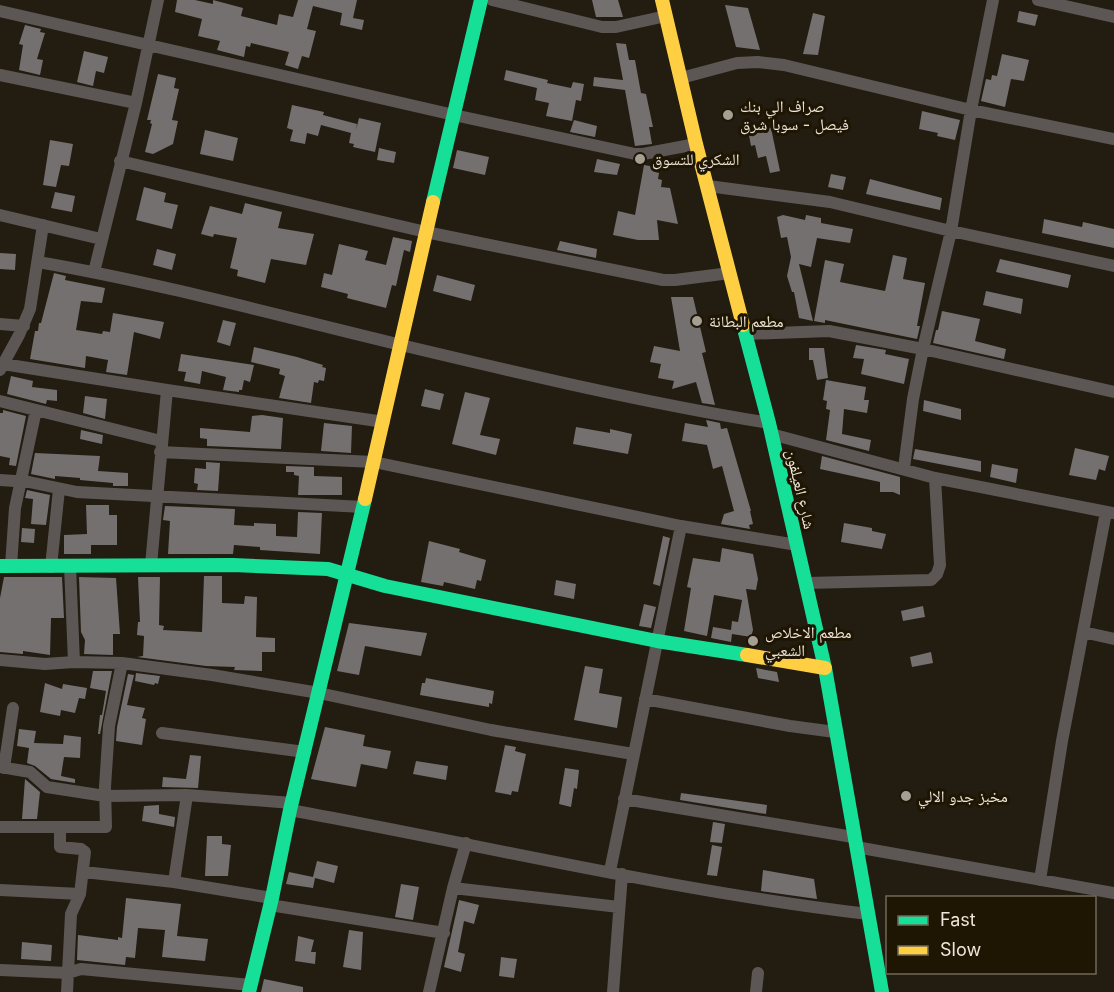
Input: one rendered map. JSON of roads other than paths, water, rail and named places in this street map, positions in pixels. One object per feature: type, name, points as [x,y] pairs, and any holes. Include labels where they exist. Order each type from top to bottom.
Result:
[{"type":"main road","points":[[250,989],[481,0]]},
{"type":"main road","name":"شارع العيلفون","points":[[662,0],[696,144],[770,429],[825,668],[882,992]]},
{"type":"main road","points":[[6,566],[151,565],[317,568],[348,574],[385,586],[657,641],[825,668]]},
{"type":"street","points":[[94,272],[136,103],[158,0]]},
{"type":"street","points":[[492,0],[602,27],[616,27],[666,16]]},
{"type":"street","points":[[904,468],[907,432],[923,349],[951,231],[971,110],[993,0]]},
{"type":"street","points":[[1038,0],[1114,17]]},
{"type":"street","points":[[0,11],[635,154],[696,144]]},
{"type":"street","points":[[681,78],[737,63],[758,62],[784,65],[971,110],[1114,139]]},
{"type":"street","points":[[0,75],[136,103]]},
{"type":"street","points":[[120,161],[426,232],[663,280],[730,273]]},
{"type":"street","points":[[708,186],[830,202],[1114,266]]},
{"type":"street","points":[[0,215],[101,239]]},
{"type":"street","points":[[43,225],[30,309],[24,326],[2,367],[384,422]]},
{"type":"street","points":[[38,262],[94,272],[770,429],[935,477],[1110,512],[1083,632],[1062,741],[1040,880]]},
{"type":"street","points":[[0,324],[24,326]]},
{"type":"street","points":[[746,334],[829,331],[923,349],[1114,392]]},
{"type":"street","points":[[151,565],[167,390]]},
{"type":"street","points":[[0,401],[160,447],[374,462],[681,526],[797,545]]},
{"type":"street","points":[[6,566],[15,508],[36,410]]},
{"type":"street","points":[[806,583],[931,580],[937,574],[940,566],[935,477]]},
{"type":"street","points":[[0,480],[77,492],[363,507]]},
{"type":"street","points":[[51,567],[59,489]]},
{"type":"street","points":[[613,992],[619,907],[616,873],[624,799],[681,526]]},
{"type":"street","points":[[70,566],[74,662]]},
{"type":"street","points":[[1083,632],[1114,639]]},
{"type":"street","points":[[0,660],[45,664],[123,663],[320,693],[491,730],[633,754]]},
{"type":"street","points":[[0,827],[106,827],[105,796],[109,726],[123,663]]},
{"type":"street","points":[[645,699],[835,732]]},
{"type":"street","points":[[13,708],[2,768],[30,772],[47,787],[105,796],[187,795],[291,807],[616,873],[804,906],[868,914]]},
{"type":"street","points":[[162,733],[305,752]]},
{"type":"street","points":[[174,882],[187,795]]},
{"type":"street","points":[[624,799],[1114,893]]},
{"type":"street","points":[[60,827],[60,847],[81,849],[85,852],[80,894],[71,914],[67,992]]},
{"type":"street","points":[[429,992],[466,843]]},
{"type":"street","points":[[84,872],[174,882],[444,933]]},
{"type":"street","points":[[453,888],[619,907]]},
{"type":"street","points":[[0,890],[80,894]]},
{"type":"street","points":[[0,970],[68,973],[81,969],[250,989]]},
{"type":"street","points":[[756,992],[758,973]]},
{"type":"place","name":"صراف الي بنك فيصل - سوبا شرق","points":[[728,115]]},
{"type":"place","name":"الشكري للتسوق","points":[[640,159]]},
{"type":"place","name":"مطعم البطانة","points":[[697,321]]},
{"type":"place","name":"مطعم الاخلاص الشعبي","points":[[753,641]]},
{"type":"place","name":"مخبز جدو الالي","points":[[906,796]]}]
